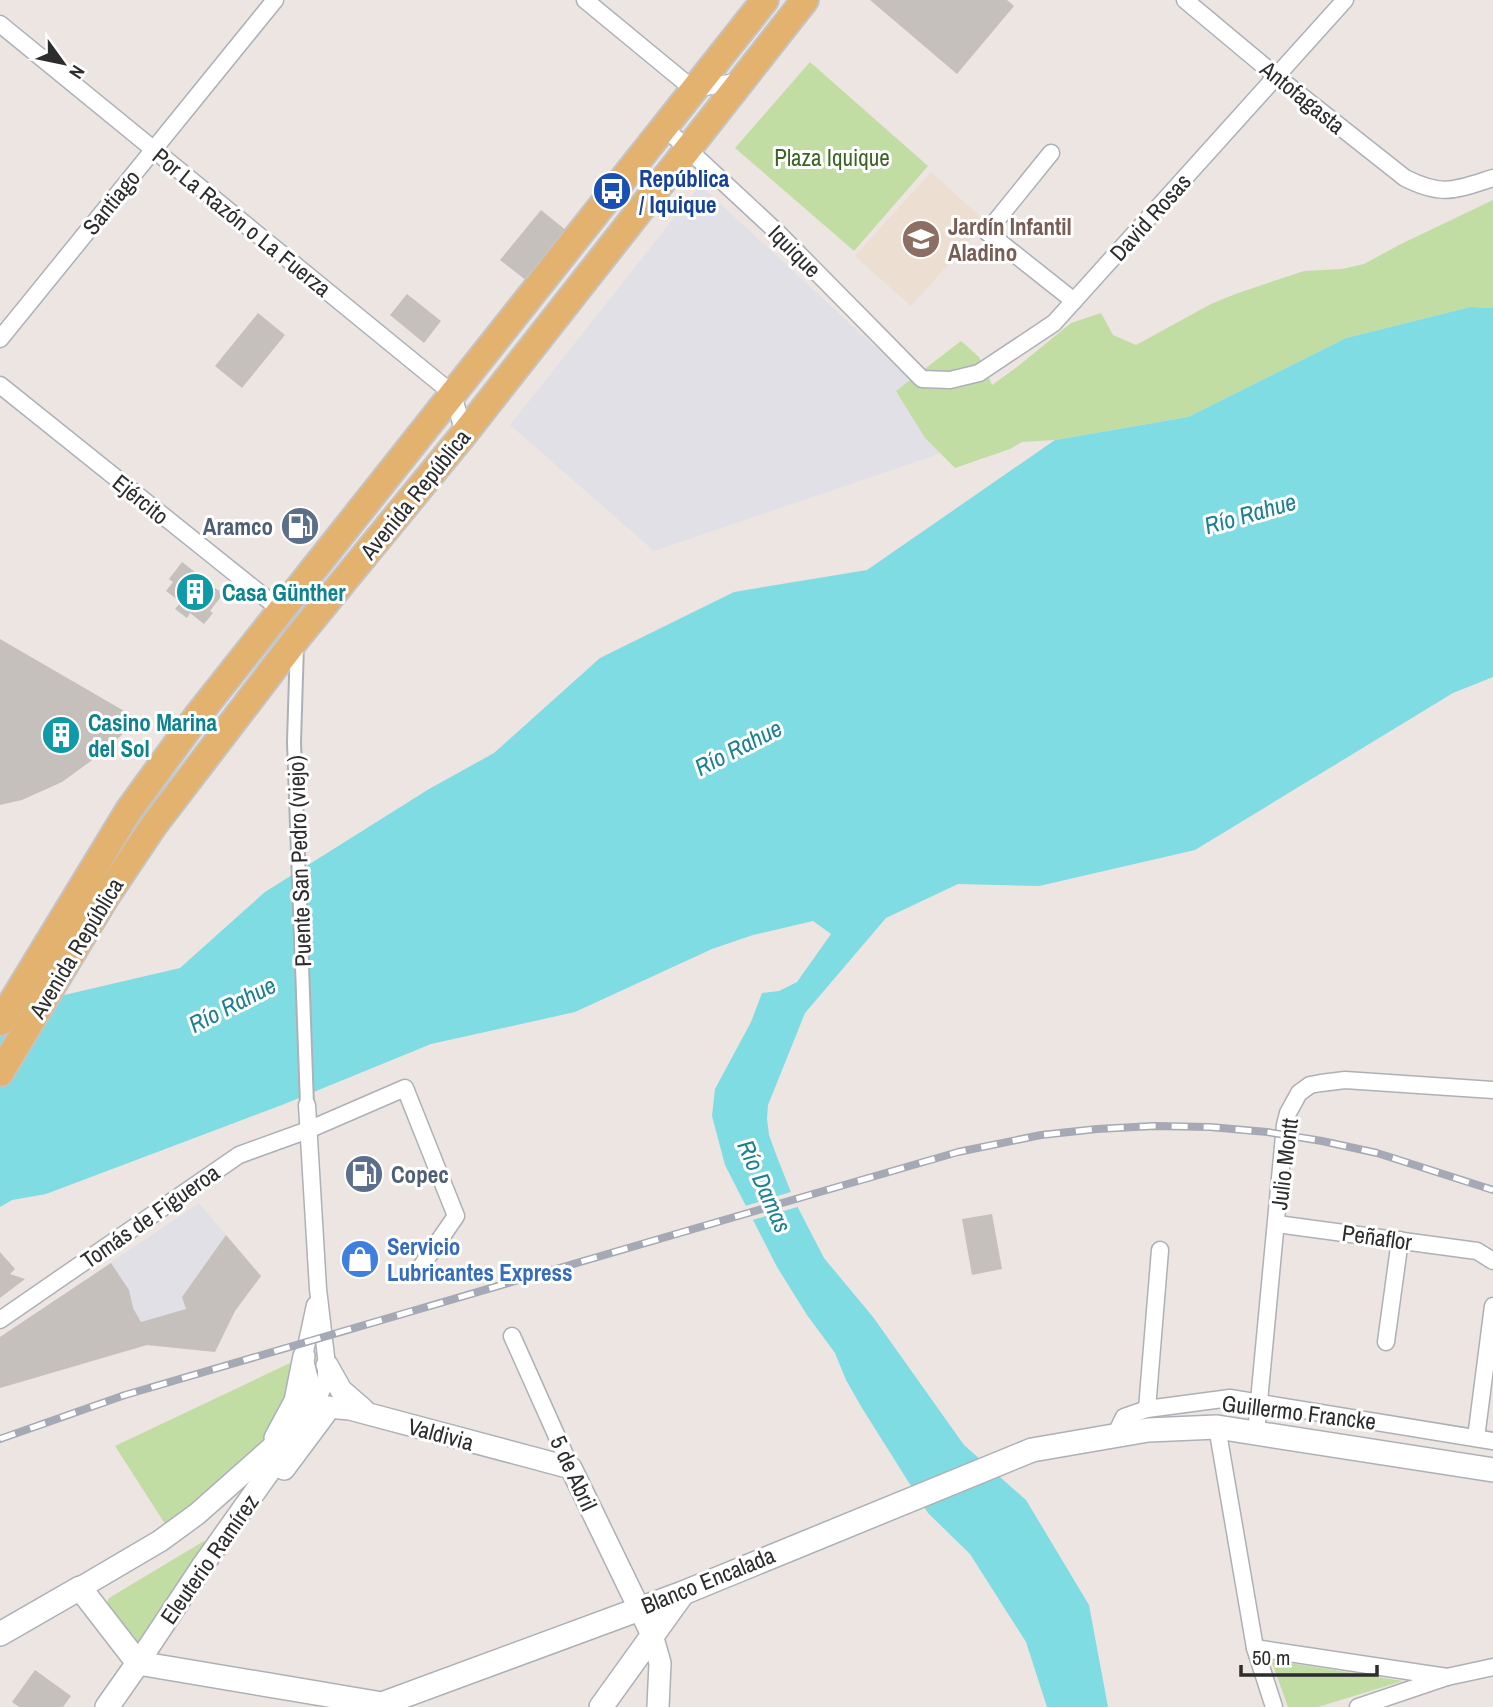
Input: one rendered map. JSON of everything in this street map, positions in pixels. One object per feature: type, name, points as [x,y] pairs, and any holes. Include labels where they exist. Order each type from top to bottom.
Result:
[{"type":"main road","name":"Avenida República","points":[[0,1022],[136,800],[198,715],[766,0]]},
{"type":"main road","points":[[766,0],[782,30]]},
{"type":"main road","name":"Avenida República","points":[[0,1073],[84,933],[154,825],[298,638],[464,434],[805,0]]},
{"type":"main road","name":"Guillermo Francke","points":[[1032,1450],[1148,1430],[1217,1427],[1493,1470]]},
{"type":"main road","name":"Blanco Encalada","points":[[386,1705],[682,1593],[886,1507],[1032,1450]]},
{"type":"main road","points":[[0,1634],[80,1588],[138,1663],[386,1705]]},
{"type":"main road","points":[[601,1707],[682,1593]]},
{"type":"main road","name":"Eleuterio Ramírez","points":[[107,1707],[138,1663]]},
{"type":"street","name":"Santiago","points":[[0,339],[275,0]]},
{"type":"street","points":[[585,0],[693,89],[741,81]]},
{"type":"street","name":"Antofagasta","points":[[1185,0],[1405,178],[1426,188],[1452,191],[1493,178]]},
{"type":"street","name":"David Rosas","points":[[922,379],[950,380],[979,373],[1054,323],[1345,0]]},
{"type":"street","name":"Por La Razón o La Fuerza","points":[[0,24],[453,394]]},
{"type":"street","name":"Iquique","points":[[664,127],[777,232],[922,379]]},
{"type":"street","points":[[1051,153],[987,232],[1074,301]]},
{"type":"street","name":"Ejército","points":[[0,385],[282,611]]},
{"type":"street","points":[[453,394],[464,434]]},
{"type":"street","name":"Puente San Pedro (viejo)","points":[[298,638],[294,742],[307,1105]]},
{"type":"street","name":"Julio Montt","points":[[1256,1433],[1288,1113],[1299,1093],[1310,1086],[1345,1080],[1493,1090]]},
{"type":"street","name":"Tomás de Figueroa","points":[[0,1320],[239,1155],[309,1130],[405,1088],[456,1216],[418,1271]]},
{"type":"street","name":"Eleuterio Ramírez","points":[[138,1663],[203,1565],[312,1412],[325,1382],[327,1365],[318,1289],[307,1105]]},
{"type":"street","name":"Peñaflor","points":[[1277,1224],[1478,1251],[1493,1261]]},
{"type":"street","points":[[1386,1342],[1399,1240]]},
{"type":"street","points":[[1147,1409],[1160,1251]]},
{"type":"street","name":"Eleuterio Ramírez","points":[[312,1412],[312,1384],[304,1356],[318,1289]]},
{"type":"street","points":[[1476,1438],[1493,1306]]},
{"type":"street","name":"5 de Abril","points":[[512,1336],[570,1468],[652,1635],[660,1663],[658,1707]]},
{"type":"street","points":[[245,1474],[272,1443],[288,1416],[299,1386],[304,1356]]},
{"type":"street","points":[[327,1365],[346,1396],[375,1416]]},
{"type":"street","name":"Guillermo Francke","points":[[1119,1435],[1119,1427],[1124,1417],[1147,1409],[1230,1398],[1493,1441]]},
{"type":"street","name":"Valdivia","points":[[312,1412],[327,1407],[340,1408],[570,1468]]},
{"type":"street","points":[[203,1565],[233,1540],[324,1415],[340,1408]]},
{"type":"street","points":[[80,1588],[160,1541],[197,1514],[312,1412]]},
{"type":"street","points":[[1217,1427],[1255,1648],[1274,1707]]},
{"type":"street","points":[[1255,1648],[1447,1677]]},
{"type":"street","points":[[1358,1707],[1447,1677],[1493,1667]]},
{"type":"shaded area","name":"Jardín Infantil Aladino","points":[[931,172],[986,222],[911,306],[855,256]]},
{"type":"shaded area","points":[[700,185],[977,441],[654,551],[510,425]]},
{"type":"shaded area","points":[[199,1203],[261,1276],[235,1311],[215,1352],[147,1345],[0,1388],[0,1337]]},
{"type":"green space","name":"Plaza Iquique","points":[[810,62],[928,166],[854,251],[735,148]]},
{"type":"green space","points":[[1493,200],[1493,308],[1470,307],[1346,338],[1188,417],[1055,440],[1022,442],[1010,449],[955,468],[925,438],[896,391],[961,341],[979,357],[992,385],[1071,323],[1101,313],[1113,335],[1136,345],[1211,304],[1238,293],[1304,271],[1342,269],[1364,264]]},
{"type":"green space","points":[[290,1363],[288,1390],[269,1432],[239,1467],[167,1527],[115,1446]]},
{"type":"green space","points":[[204,1541],[211,1548],[139,1650],[103,1613],[109,1598]]},
{"type":"green space","points":[[1271,1660],[1403,1681],[1318,1707],[1288,1707]]},
{"type":"water","points":[[1470,307],[1493,308],[1493,677],[1453,693],[1195,850],[1039,886],[958,884],[886,918],[805,1013],[768,1105],[769,1135],[777,1157],[794,1200],[824,1258],[873,1317],[964,1445],[1026,1500],[1089,1605],[1108,1707],[1047,1707],[1026,1642],[970,1554],[928,1513],[862,1408],[835,1353],[777,1267],[725,1165],[712,1116],[715,1089],[751,1022],[762,993],[779,991],[797,982],[831,934],[813,921],[753,935],[712,949],[575,1012],[431,1044],[282,1105],[46,1194],[12,1200],[0,1207],[0,1010],[180,968],[265,892],[429,789],[494,753],[600,658],[734,592],[867,570],[1055,440],[1188,417],[1346,338]]},
{"type":"pier","points":[[794,1191],[801,1206],[749,1221],[742,1207]]},
{"type":"building","points":[[870,0],[1007,0],[1014,6],[957,74]]},
{"type":"building","points":[[541,210],[567,231],[527,281],[500,260]]},
{"type":"building","points":[[407,294],[441,321],[424,343],[390,315]]},
{"type":"building","points":[[258,313],[285,335],[242,388],[215,366]]},
{"type":"building","name":"Casa Günther","points":[[182,562],[223,594],[204,624],[190,613],[187,618],[175,609],[181,602],[166,591],[173,582],[169,579]]},
{"type":"building","name":"Casino Marina del Sol","points":[[0,639],[138,719],[106,750],[62,782],[22,800],[0,805]]},
{"type":"building","points":[[992,1214],[1002,1269],[972,1275],[962,1219]]},
{"type":"building","points":[[226,1235],[261,1276],[235,1311],[215,1352],[147,1345],[0,1388],[0,1337],[111,1263],[129,1290],[133,1308],[141,1322],[186,1309],[182,1297]]},
{"type":"building","points":[[0,1252],[15,1269],[10,1274],[25,1279],[0,1298]]},
{"type":"building","points":[[35,1670],[71,1696],[63,1707],[19,1707],[12,1702]]},
{"type":"railway","points":[[0,1439],[125,1395],[813,1194],[958,1152],[1041,1135],[1154,1126],[1267,1132],[1377,1153],[1493,1190]]},
{"type":"place","name":"República / Iquique","points":[[612,191]]},
{"type":"place","name":"Jardín Infantil Aladino","points":[[921,239]]},
{"type":"place","name":"Aramco","points":[[300,526]]},
{"type":"place","name":"Casa Günther","points":[[195,592]]},
{"type":"place","name":"Casino Marina del Sol","points":[[61,735]]},
{"type":"place","name":"Copec","points":[[364,1174]]},
{"type":"place","name":"Servicio Lubricantes Express","points":[[360,1259]]},
{"type":"water label","name":"Río Rahue","points":[[1250,513]]},
{"type":"water label","name":"Río Rahue","points":[[738,747]]},
{"type":"water label","name":"Río Rahue","points":[[232,1004]]},
{"type":"water label","name":"Río Damas","points":[[765,1186]]}]
